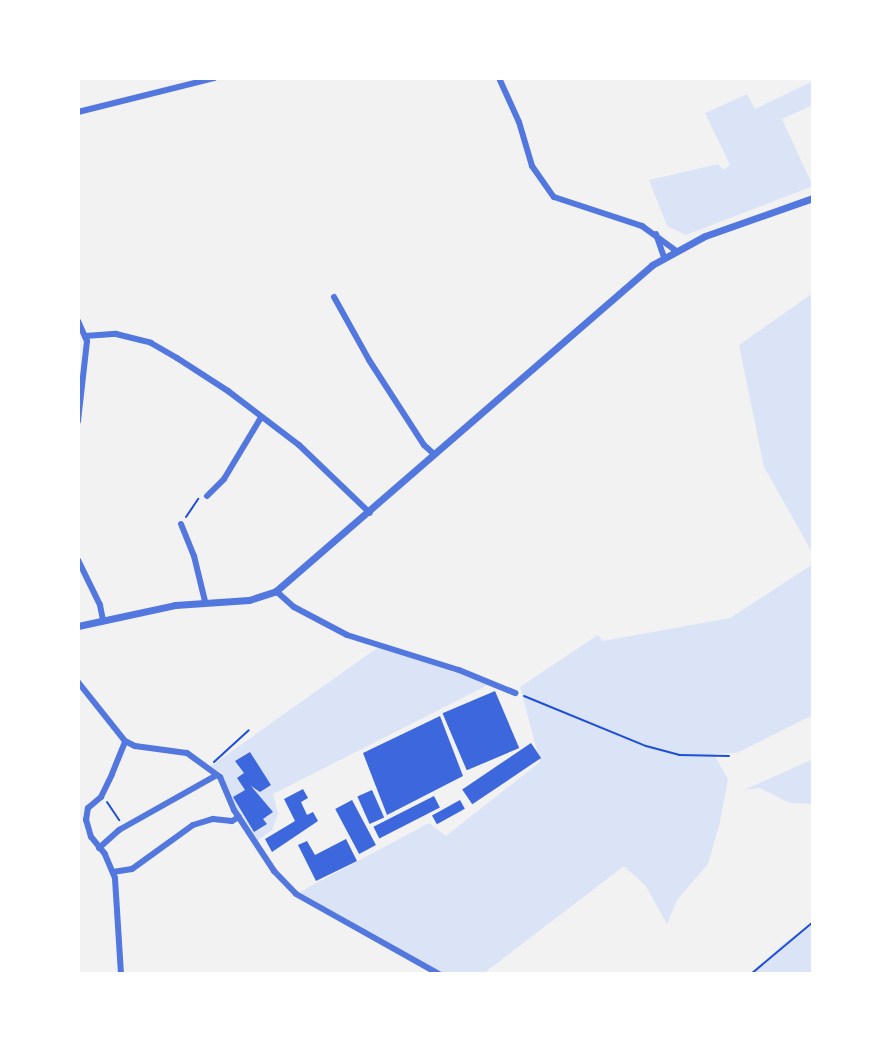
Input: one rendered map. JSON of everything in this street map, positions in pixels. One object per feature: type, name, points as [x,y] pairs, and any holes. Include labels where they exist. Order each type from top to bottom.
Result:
[{"type":"street","points":[[78,112],[214,78]]},
{"type":"street","points":[[499,78],[519,122],[532,166],[554,197],[593,208],[656,234],[675,250]]},
{"type":"street","points":[[78,626],[205,601],[249,600],[276,591],[664,257],[675,250],[813,198]]},
{"type":"street","points":[[656,234],[664,257]]},
{"type":"street","points":[[334,297],[369,360],[424,445],[434,454]]},
{"type":"street","points":[[78,321],[85,336],[78,421]]},
{"type":"street","points":[[85,336],[116,334],[151,343],[228,391],[319,462],[370,513]]},
{"type":"street","points":[[207,496],[224,479],[260,419]]},
{"type":"street","points":[[181,524],[194,556],[205,601]]},
{"type":"street","points":[[78,560],[100,605],[103,620]]},
{"type":"street","points":[[276,591],[294,607],[347,635],[459,670],[515,693]]},
{"type":"street","points":[[78,682],[125,741],[135,746],[187,753],[217,775],[239,817],[274,871],[296,894],[439,974]]},
{"type":"street","points":[[121,974],[120,911],[113,872],[91,837],[86,820],[88,808],[101,797],[125,741]]},
{"type":"street","points":[[99,848],[124,828],[217,775]]},
{"type":"street","points":[[113,872],[132,869],[193,825],[213,819],[232,821],[239,817]]},
{"type":"path","points":[[181,524],[197,500],[207,496]]},
{"type":"path","points":[[515,693],[646,746],[679,755],[729,756]]},
{"type":"path","points":[[208,768],[249,730]]},
{"type":"path","points":[[101,797],[124,828]]},
{"type":"path","points":[[751,974],[813,922]]},
{"type":"shaded area","points":[[813,81],[813,105],[782,119],[813,186],[686,235],[667,226],[649,180],[718,164],[723,170],[730,165],[705,113],[747,94],[755,109]]},
{"type":"shaded area","points":[[813,293],[813,554],[764,467],[739,345]]},
{"type":"shaded area","points":[[813,564],[813,715],[737,753],[714,754],[728,779],[720,822],[708,864],[677,900],[667,924],[645,885],[624,866],[483,974],[439,974],[296,894],[429,823],[446,836],[540,762],[520,687],[598,635],[603,641],[730,618]]},
{"type":"shaded area","points":[[380,646],[490,684],[273,794],[278,814],[272,830],[257,841],[234,810],[220,777],[208,768]]},
{"type":"shaded area","points":[[813,759],[813,804],[790,803],[760,788],[744,790]]},
{"type":"shaded area","points":[[813,922],[813,974],[751,974],[784,943]]},
{"type":"building","points":[[495,691],[519,748],[467,770],[443,713]]},
{"type":"building","points":[[440,716],[463,776],[387,815],[363,753]]},
{"type":"building","points":[[531,743],[541,758],[472,804],[462,789]]},
{"type":"building","points":[[250,752],[271,785],[260,792],[251,786],[273,812],[263,819],[267,824],[254,832],[233,797],[245,790],[237,778],[244,773],[235,761]]},
{"type":"building","points":[[303,789],[308,798],[301,802],[307,815],[313,812],[318,821],[272,852],[265,839],[295,821],[284,799]]},
{"type":"building","points":[[372,790],[384,817],[370,824],[357,797]]},
{"type":"building","points":[[434,796],[440,808],[379,838],[373,827]]},
{"type":"building","points":[[352,800],[376,845],[359,854],[335,809]]},
{"type":"building","points":[[460,800],[465,809],[437,824],[432,816]]},
{"type":"building","points":[[346,839],[357,861],[316,881],[298,845],[307,841],[315,855]]}]
